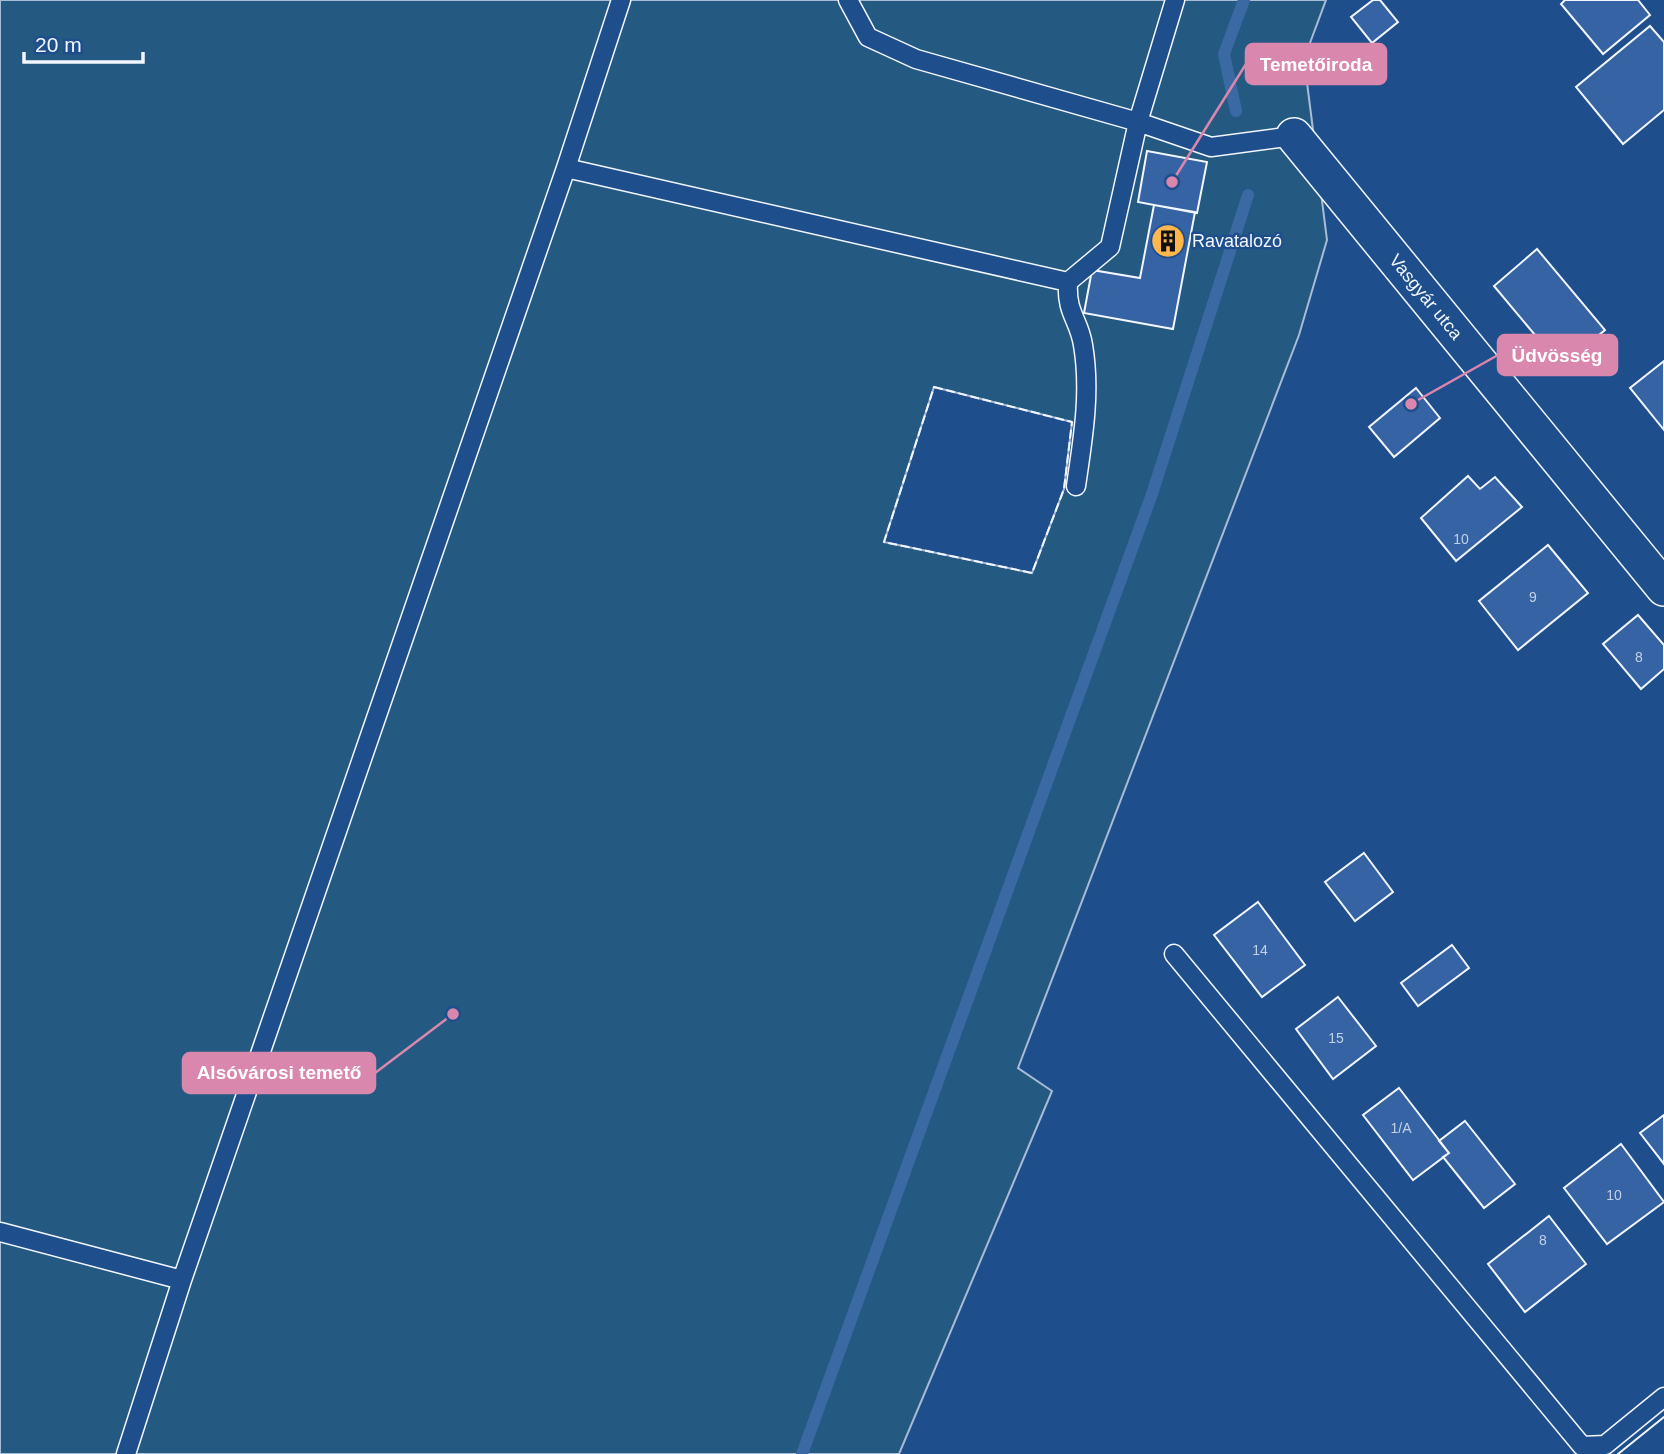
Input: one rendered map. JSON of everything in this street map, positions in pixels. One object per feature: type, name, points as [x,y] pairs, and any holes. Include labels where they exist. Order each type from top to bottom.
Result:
[{"type":"street","name":"Vasgyár utca","points":[[1294,136],[1354,192],[1664,588]]},
{"type":"lane","points":[[126,1454],[182,1280],[566,168],[621,0]]},
{"type":"lane","points":[[848,0],[868,37],[916,60],[1138,122],[1211,147],[1294,136]]},
{"type":"lane","points":[[1068,282],[1110,247],[1138,122],[1175,0]]},
{"type":"lane","points":[[566,168],[1068,282]]},
{"type":"lane","points":[[1068,282],[1070,314],[1083,342],[1087,409],[1076,486]]},
{"type":"lane","points":[[1174,954],[1582,1446],[1605,1445],[1664,1396]]},
{"type":"lane","points":[[0,1232],[182,1280]]},
{"type":"shaded area","points":[[0,0],[1326,0],[1304,59],[1327,240],[1299,335],[1018,1068],[1052,1091],[899,1454],[0,1454]],"holes":[[[934,387],[1072,422],[1064,489],[1032,573],[884,542]]]},
{"type":"building","points":[[1373,0],[1380,0],[1398,22],[1372,43],[1351,17]]},
{"type":"building","points":[[1565,0],[1638,0],[1650,15],[1603,54],[1561,4]]},
{"type":"building","points":[[1650,26],[1664,42],[1664,110],[1623,144],[1576,87]]},
{"type":"building","points":[[1147,151],[1207,162],[1197,213],[1138,202]]},
{"type":"building","name":"Ravatalozó","points":[[1154,205],[1195,212],[1173,329],[1084,313],[1092,270],[1140,278]]},
{"type":"building","points":[[1537,249],[1605,330],[1561,366],[1494,286]]},
{"type":"building","points":[[1664,361],[1664,430],[1630,388]]},
{"type":"building","points":[[1416,388],[1440,418],[1394,457],[1369,427]]},
{"type":"building","points":[[1468,476],[1480,489],[1495,477],[1522,507],[1456,561],[1421,518]]},
{"type":"building","points":[[1548,545],[1588,593],[1518,650],[1479,601]]},
{"type":"building","points":[[1638,615],[1664,645],[1664,669],[1641,689],[1603,644]]},
{"type":"building","points":[[1364,853],[1393,892],[1355,921],[1325,882]]},
{"type":"building","points":[[1258,902],[1305,965],[1262,997],[1214,935]]},
{"type":"building","points":[[1452,945],[1469,968],[1418,1006],[1401,983]]},
{"type":"building","points":[[1338,997],[1376,1046],[1333,1079],[1296,1029]]},
{"type":"building","points":[[1399,1088],[1449,1153],[1413,1180],[1363,1115]]},
{"type":"building","points":[[1664,1115],[1664,1164],[1640,1133]]},
{"type":"building","points":[[1465,1121],[1515,1184],[1484,1208],[1443,1157],[1449,1153],[1439,1141]]},
{"type":"building","points":[[1621,1144],[1664,1202],[1607,1244],[1564,1188]]},
{"type":"building","points":[[1549,1216],[1586,1264],[1525,1312],[1488,1264]]},
{"type":"waterway","points":[[1236,111],[1224,54],[1244,0]]},
{"type":"waterway","points":[[802,1454],[1152,494],[1248,195]]},
{"type":"tram line","points":[[1618,1454],[1664,1417]]},
{"type":"fence","points":[[934,387],[1072,422],[1064,489],[1032,573],[884,542],[934,387]]},
{"type":"place","name":"Temetőiroda","points":[[1172,182]]},
{"type":"place","name":"Ravatalozó","points":[[1168,241]]},
{"type":"place","name":"Üdvösség","points":[[1411,404]]},
{"type":"place","name":"Alsóvárosi temető","points":[[453,1014]]}]
